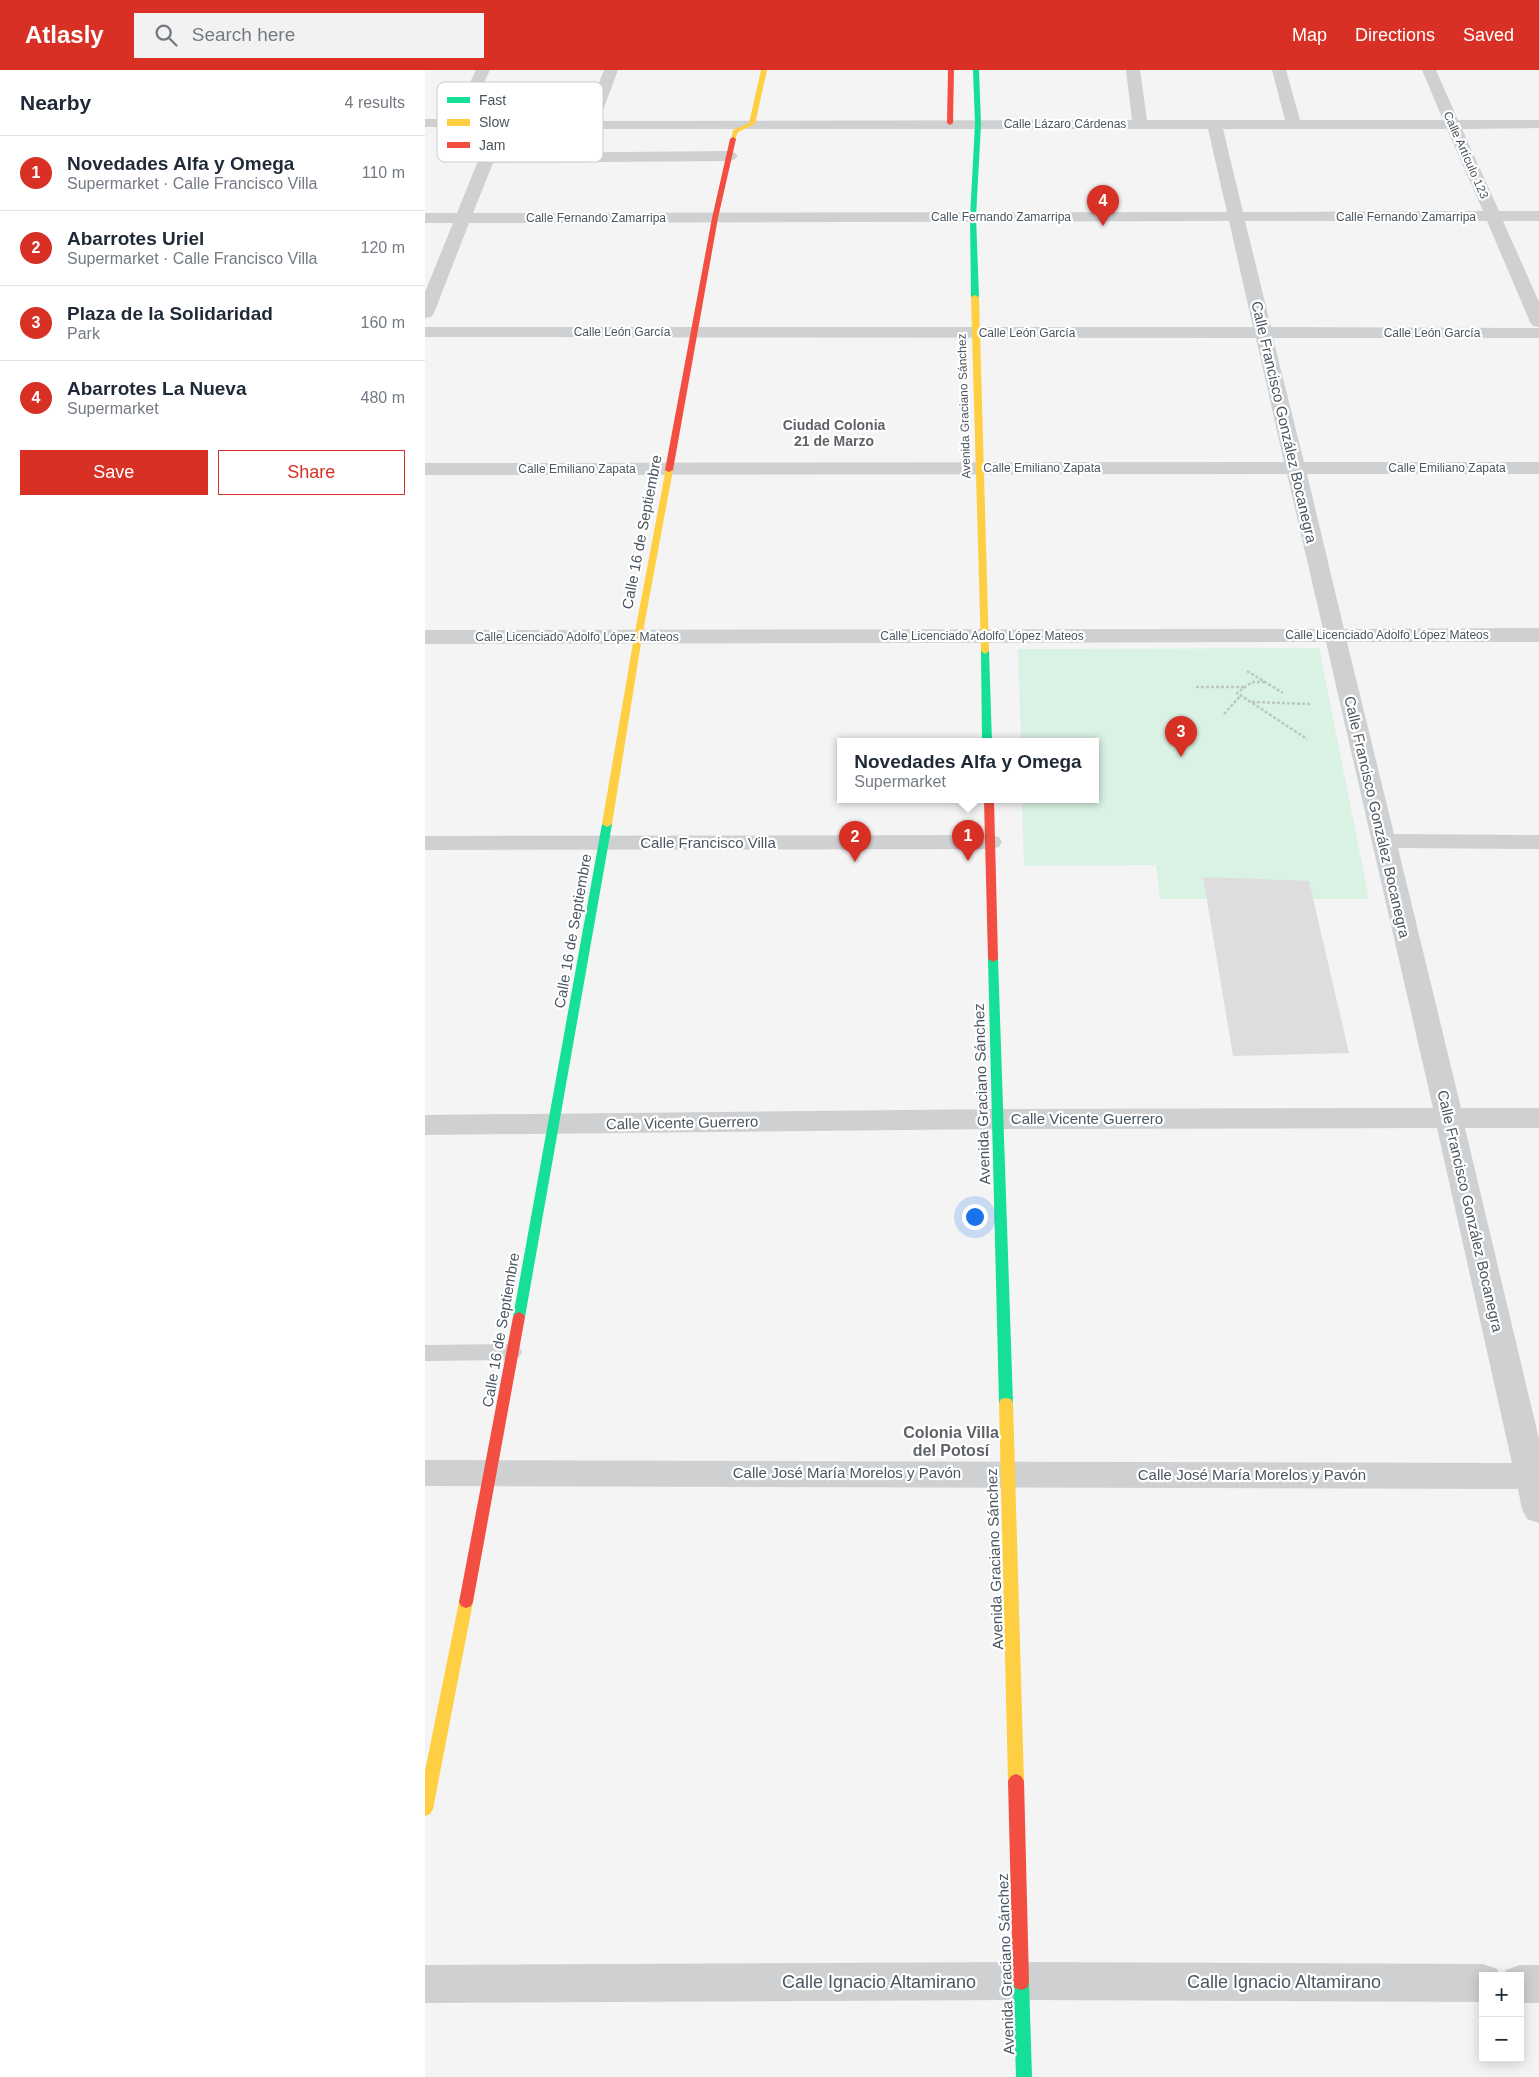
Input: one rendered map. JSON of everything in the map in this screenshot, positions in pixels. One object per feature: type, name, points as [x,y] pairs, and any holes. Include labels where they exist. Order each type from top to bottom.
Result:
[{"type":"street","points":[[477,82],[483,70]]},
{"type":"street","points":[[603,91],[611,70]]},
{"type":"street","points":[[753,124],[764,70]]},
{"type":"street","points":[[950,123],[951,70]]},
{"type":"street","name":"Avenida Graciano Sánchez","points":[[976,70],[978,124],[973,217],[987,738]]},
{"type":"street","points":[[1133,70],[1140,124]]},
{"type":"street","points":[[1279,70],[1294,124]]},
{"type":"street","name":"Calle Artículo 123","points":[[1429,70],[1539,322]]},
{"type":"street","name":"Calle Lázaro Cárdenas","points":[[603,125],[950,123],[1539,124]]},
{"type":"street","name":"Calle 16 de Septiembre","points":[[425,1809],[491,1472],[604,843],[637,637],[715,218],[735,131],[753,124]]},
{"type":"street","name":"Calle Francisco González Bocanegra","points":[[1214,124],[1382,841],[1535,1476],[1539,1509]]},
{"type":"street","points":[[603,157],[730,156]]},
{"type":"street","points":[[425,313],[485,162]]},
{"type":"street","name":"Calle Fernando Zamarripa","points":[[425,218],[1539,216]]},
{"type":"street","name":"Calle León García","points":[[425,332],[1539,333]]},
{"type":"street","name":"Calle Emiliano Zapata","points":[[425,469],[1539,468]]},
{"type":"street","name":"Calle Licenciado Adolfo López Mateos","points":[[425,637],[1539,635]]},
{"type":"street","name":"Avenida Graciano Sánchez","points":[[989,803],[1024,2077]]},
{"type":"street","points":[[1382,841],[1539,842]]},
{"type":"street","name":"Calle Francisco Villa","points":[[425,843],[990,842]]},
{"type":"street","name":"Calle Vicente Guerrero","points":[[425,1125],[998,1119],[1539,1118]]},
{"type":"street","name":"Calle José María Morelos y Pavón","points":[[425,1473],[1535,1476]]},
{"type":"street","name":"Calle Ignacio Altamirano","points":[[425,1984],[1021,1981],[1479,1983]]},
{"type":"street","points":[[1524,1984],[1539,1984]]},
{"type":"lane","points":[[425,1353],[512,1352]]},
{"type":"path","points":[[1247,671],[1283,693]]},
{"type":"path","points":[[1265,682],[1253,682],[1237,693],[1307,739]]},
{"type":"path","points":[[1196,687],[1245,688]]},
{"type":"path","points":[[1224,714],[1241,695]]},
{"type":"path","points":[[1251,702],[1311,704]]},
{"type":"green space","points":[[1319,648],[1369,899],[1160,899],[1156,865],[1024,866],[1022,803],[1099,803],[1099,738],[1021,738],[1018,649]]},
{"type":"building","points":[[1203,877],[1309,881],[1349,1053],[1233,1056]]},
{"type":"traffic: fast","points":[[975,297],[973,217],[978,124],[976,70]]},
{"type":"traffic: fast","points":[[985,651],[987,738]]},
{"type":"traffic: fast","points":[[519,1317],[607,824]]},
{"type":"traffic: fast","points":[[993,959],[1006,1403]]},
{"type":"traffic: fast","points":[[1021,1982],[1024,2077]]},
{"type":"traffic: slow","points":[[733,139],[735,131],[752,124],[764,70]]},
{"type":"traffic: slow","points":[[975,297],[985,651]]},
{"type":"traffic: slow","points":[[607,824],[638,637],[669,470]]},
{"type":"traffic: slow","points":[[1006,1403],[1016,1781]]},
{"type":"traffic: slow","points":[[425,1809],[466,1602]]},
{"type":"traffic: jam","points":[[950,123],[951,70]]},
{"type":"traffic: jam","points":[[669,470],[715,218],[733,139]]},
{"type":"traffic: jam","points":[[989,803],[993,959]]},
{"type":"traffic: jam","points":[[466,1602],[519,1317]]},
{"type":"traffic: jam","points":[[1016,1781],[1021,1982]]},
{"type":"place","name":"Abarrotes La Nueva","points":[[1103,226]]},
{"type":"place","name":"Plaza de la Solidaridad","points":[[1181,757]]},
{"type":"place","name":"Novedades Alfa y Omega","points":[[968,861]]},
{"type":"place","name":"Abarrotes Uriel","points":[[855,862]]},
{"type":"district","name":"Ciudad Colonia 21 de Marzo","points":[[834,434]]},
{"type":"district","name":"Colonia Villa del Potosí","points":[[951,1441]]}]
